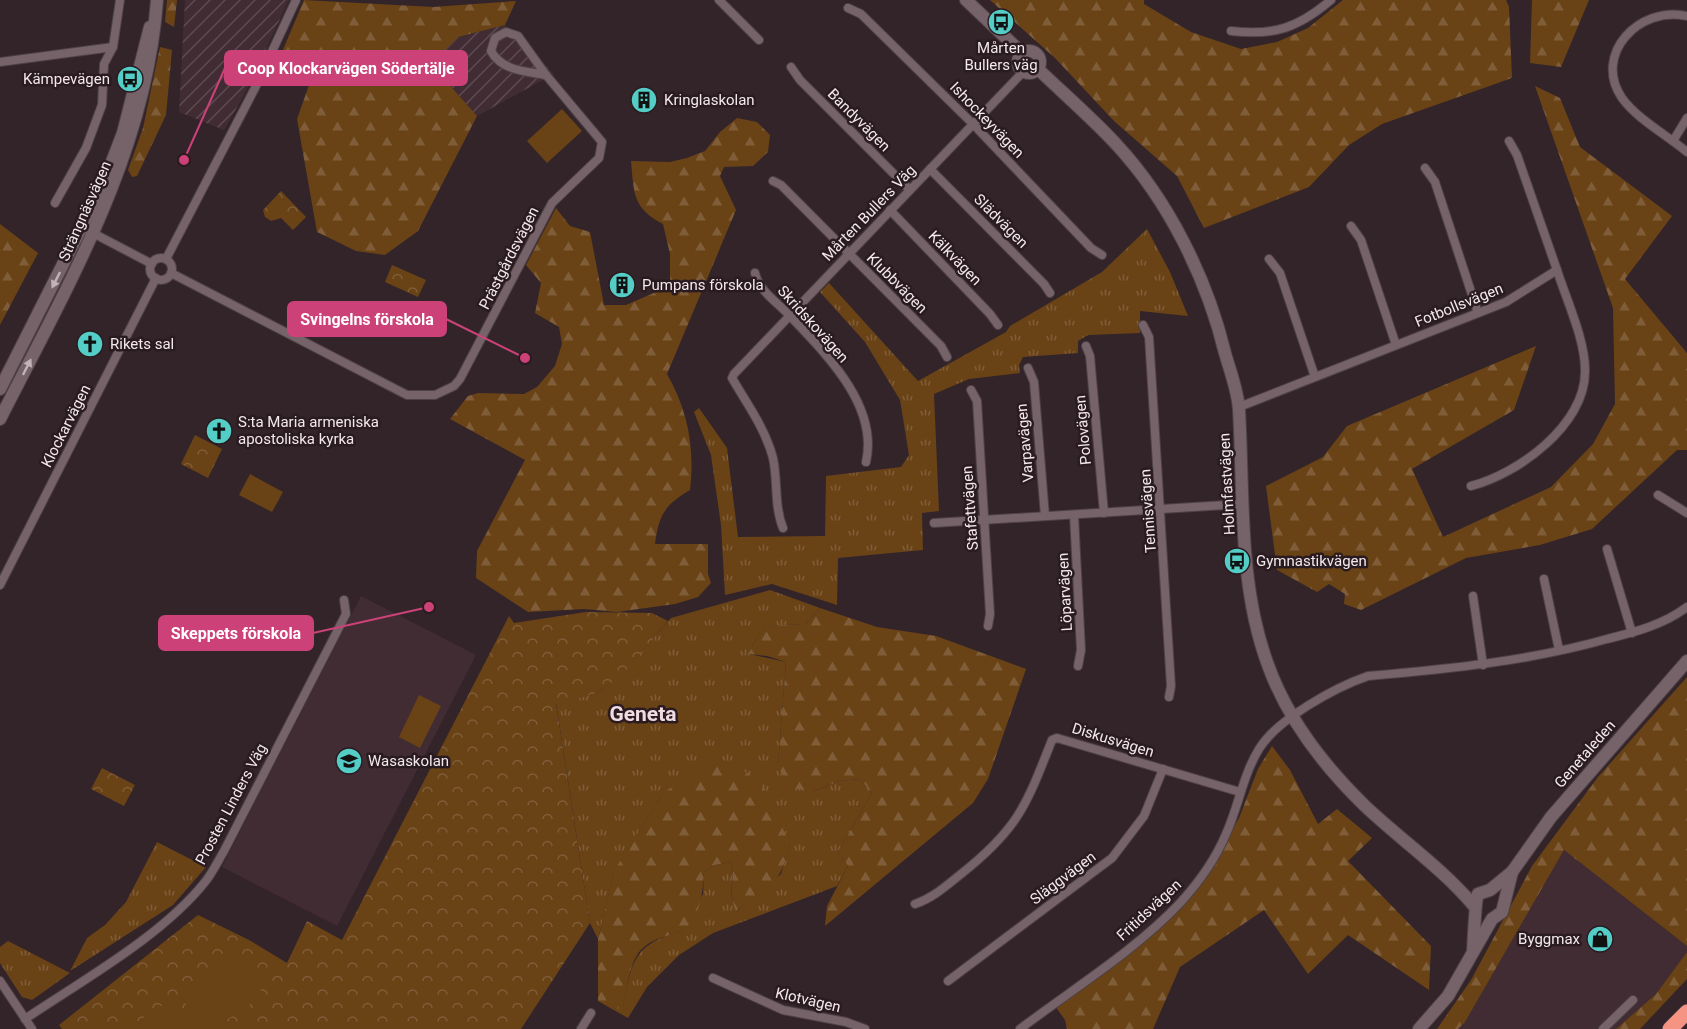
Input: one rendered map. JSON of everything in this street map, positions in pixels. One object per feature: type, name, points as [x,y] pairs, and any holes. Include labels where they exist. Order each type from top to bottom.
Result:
[{"type":"highway","points":[[1670,1029],[1687,1012]]},
{"type":"main road","points":[[966,0],[1023,54]]},
{"type":"main road","name":"Strängnäsvägen","points":[[0,419],[88,230],[123,133],[157,1]]},
{"type":"main road","points":[[1030,52],[1037,55],[1040,62],[1038,69],[1032,73],[1023,72],[1019,62],[1023,54],[1030,52]]},
{"type":"main road","name":"Holmfastvägen","points":[[1038,69],[1117,145],[1164,209],[1204,286],[1221,338],[1239,407],[1242,504],[1255,625],[1268,666],[1293,717],[1333,770],[1365,805],[1456,885],[1476,910]]},
{"type":"main road","name":"Strängnäsvägen","points":[[0,389],[88,230]]},
{"type":"main road","name":"Genetaleden","points":[[1473,950],[1476,898],[1512,872],[1551,817],[1687,661]]},
{"type":"main road","name":"Genetaleden","points":[[1419,1029],[1449,996],[1492,919],[1502,912],[1512,872]]},
{"type":"main road","name":"Holmfastvägen","points":[[1456,885],[1486,891]]},
{"type":"main road","points":[[1486,891],[1498,893],[1504,903]]},
{"type":"main road","points":[[1476,910],[1484,919],[1492,919]]},
{"type":"street","points":[[55,203],[86,148],[102,105],[104,64],[113,47],[120,0]]},
{"type":"street","points":[[166,259],[255,88],[296,0]]},
{"type":"street","points":[[719,0],[759,40]]},
{"type":"street","points":[[1231,31],[1265,33],[1282,30],[1299,23],[1331,0]]},
{"type":"street","name":"Ishockeyvägen","points":[[848,8],[861,14],[973,124],[1091,248],[1102,255]]},
{"type":"street","points":[[1687,16],[1668,14],[1634,26],[1621,40],[1612,64],[1614,82],[1623,99],[1687,152]]},
{"type":"street","name":"Prästgårdsvägen","points":[[171,273],[407,395],[435,394],[454,386],[486,333],[552,203],[599,158],[602,142],[546,75],[518,36],[506,32],[495,38],[491,51],[497,62],[514,69],[546,75]]},
{"type":"street","points":[[0,62],[113,47]]},
{"type":"street","name":"Bandyvägen","points":[[791,67],[800,80],[910,190]]},
{"type":"street","name":"Mårten Bullers Väg","points":[[783,528],[779,518],[772,457],[764,432],[732,378],[734,374],[1023,72]]},
{"type":"street","points":[[1673,141],[1687,118]]},
{"type":"street","points":[[1471,486],[1484,482],[1529,457],[1558,434],[1575,408],[1583,387],[1585,360],[1517,154],[1509,141]]},
{"type":"street","points":[[1425,168],[1435,182],[1478,313]]},
{"type":"street","name":"Slädvägen","points":[[930,169],[1044,284],[1050,293]]},
{"type":"street","name":"Klubbvägen","points":[[773,181],[781,185],[941,346],[947,357]]},
{"type":"street","name":"Kälkvägen","points":[[890,210],[998,325]]},
{"type":"street","points":[[1351,226],[1361,240],[1396,345]]},
{"type":"street","points":[[88,230],[152,264]]},
{"type":"street","points":[[156,259],[166,259],[172,267],[171,273],[163,279],[156,278],[151,270],[152,264],[156,259]]},
{"type":"street","points":[[1269,259],[1280,273],[1315,377]]},
{"type":"street","name":"Fotbollsvägen","points":[[1239,407],[1506,302],[1557,270]]},
{"type":"street","name":"Skridskovägen","points":[[755,273],[757,284],[843,377],[859,406],[869,448],[866,462]]},
{"type":"street","name":"Klockarvägen","points":[[0,585],[156,278]]},
{"type":"street","name":"Tennisvägen","points":[[1143,325],[1149,337],[1162,508],[1171,686],[1169,697]]},
{"type":"street","name":"Polovägen","points":[[1086,346],[1090,356],[1104,513]]},
{"type":"street","name":"Varpavägen","points":[[1028,368],[1034,382],[1044,516]]},
{"type":"street","name":"Stafettvägen","points":[[971,390],[977,401],[990,614],[988,626]]},
{"type":"street","points":[[1658,495],[1687,513]]},
{"type":"street","points":[[934,523],[1242,504]]},
{"type":"street","name":"Löparvägen","points":[[1074,515],[1082,650],[1078,666]]},
{"type":"street","points":[[1607,549],[1632,633]]},
{"type":"street","points":[[1544,579],[1559,650]]},
{"type":"street","points":[[1473,596],[1483,665]]},
{"type":"street","name":"Prosten Linders Väg","points":[[25,1019],[146,936],[172,916],[205,882],[224,851],[345,614],[344,600]]},
{"type":"street","name":"Fritidsvägen","points":[[1020,1029],[1032,1026],[1116,959],[1180,902],[1206,870],[1226,833],[1240,792],[1261,746],[1293,717],[1352,682],[1368,676],[1483,665],[1559,650],[1632,633],[1663,622],[1687,607]]},
{"type":"street","name":"Diskusvägen","points":[[915,904],[928,900],[989,852],[1008,833],[1030,796],[1053,740],[1057,738],[1240,792]]},
{"type":"street","name":"Släggvägen","points":[[948,981],[1112,858],[1144,816],[1163,769]]},
{"type":"street","name":"Klotvägen","points":[[713,978],[783,1010],[846,1022],[865,1029]]},
{"type":"street","points":[[0,981],[32,1029]]},
{"type":"street","points":[[1603,1029],[1633,1000]]},
{"type":"street","points":[[582,1029],[591,1013]]},
{"type":"shaded area","points":[[185,0],[289,0],[244,95],[224,130],[179,112]]},
{"type":"shaded area","points":[[505,25],[554,74],[477,116],[430,64],[458,37]]},
{"type":"shaded area","name":"Wasaskolan","points":[[361,596],[476,655],[337,926],[222,867]]},
{"type":"shaded area","points":[[1564,850],[1687,946],[1687,952],[1656,994],[1616,1029],[1458,1029],[1465,1022]]},
{"type":"green space","points":[[167,0],[177,0],[174,27],[165,22]]},
{"type":"green space","points":[[304,0],[433,7],[516,1],[505,25],[458,37],[431,64],[477,116],[418,231],[385,255],[356,251],[317,232],[297,119],[314,71],[282,52]]},
{"type":"green space","points":[[990,0],[1144,0],[1144,4],[1191,32],[1241,49],[1277,42],[1308,28],[1343,0],[1506,0],[1509,7],[1512,78],[1382,124],[1349,145],[1309,187],[1204,228],[1177,176],[1114,121],[1055,58]]},
{"type":"green space","points":[[1532,0],[1589,0],[1561,67],[1530,63]]},
{"type":"green space","points":[[160,47],[172,50],[166,115],[137,176],[132,177],[128,170],[143,128]]},
{"type":"green space","points":[[1535,86],[1560,98],[1580,147],[1672,216],[1625,279],[1687,353],[1687,450],[1677,450],[1592,529],[1540,545],[1466,558],[1361,610],[1344,604],[1345,594],[1329,584],[1317,592],[1277,570],[1266,486],[1323,457],[1347,426],[1536,346],[1514,410],[1412,469],[1443,537],[1551,487],[1593,444],[1615,404],[1613,308]]},
{"type":"green space","points":[[562,109],[582,131],[547,163],[527,141]]},
{"type":"green space","points":[[737,118],[757,122],[770,135],[768,152],[753,166],[724,167],[720,176],[736,210],[667,374],[680,402],[688,430],[691,459],[690,490],[665,511],[655,544],[708,544],[708,574],[711,583],[698,597],[675,604],[617,612],[584,609],[528,612],[476,578],[477,551],[525,460],[450,419],[468,396],[478,393],[524,394],[537,387],[555,366],[562,344],[559,327],[535,313],[541,283],[526,265],[556,208],[570,226],[590,232],[604,305],[626,305],[670,286],[670,254],[663,224],[645,212],[636,198],[631,161],[670,162],[705,151],[720,132]]},
{"type":"green space","points":[[281,191],[306,217],[293,230],[281,218],[271,221],[265,217],[263,210]]},
{"type":"green space","points":[[0,224],[38,253],[0,325]]},
{"type":"green space","points":[[1147,229],[1170,272],[1188,316],[1140,311],[1140,333],[1088,335],[1078,341],[1078,353],[1023,357],[1019,365],[1020,373],[969,379],[934,394],[939,511],[922,513],[923,550],[838,558],[837,605],[772,584],[725,595],[721,525],[711,455],[694,412],[699,408],[727,448],[738,537],[825,536],[826,476],[901,467],[909,455],[900,400],[865,342],[820,292],[829,283],[918,381],[1006,332],[1010,326],[1102,272]]},
{"type":"green space","points":[[392,265],[426,280],[418,297],[385,282]]},
{"type":"green space","points":[[195,435],[222,449],[208,478],[181,464]]},
{"type":"green space","points":[[250,474],[283,492],[272,512],[239,495]]},
{"type":"green space","points":[[770,590],[820,608],[805,625],[777,625],[764,630],[749,654],[786,662],[778,765],[814,791],[840,781],[860,779],[872,793],[838,852],[848,866],[837,886],[713,933],[679,955],[647,987],[628,1018],[612,1009],[623,1007],[629,978],[637,957],[653,942],[681,931],[703,894],[704,872],[715,865],[731,862],[732,899],[737,911],[781,874],[790,845],[663,793],[614,872],[598,939],[590,923],[556,703],[597,693],[620,676],[671,618]]},
{"type":"green space","points":[[820,608],[877,627],[936,636],[1026,669],[988,779],[973,803],[825,926],[827,906],[848,866],[838,852],[872,793],[860,779],[840,781],[814,791],[789,788],[778,765],[786,662],[767,656],[749,654],[764,630],[776,625],[805,625]]},
{"type":"green space","points":[[586,612],[652,613],[668,621],[621,676],[597,693],[556,704],[590,923],[521,1029],[62,1029],[59,1025],[198,915],[249,940],[287,963],[307,921],[342,940],[509,616],[514,623]]},
{"type":"green space","points":[[1687,677],[1687,946],[1564,850],[1465,1022],[1458,1029],[1437,1029],[1471,980],[1532,866],[1598,777]]},
{"type":"green space","points":[[419,695],[441,706],[420,748],[399,737]]},
{"type":"green space","points":[[1272,746],[1290,770],[1318,824],[1337,809],[1372,838],[1348,861],[1431,946],[1429,990],[1348,935],[1308,974],[1264,910],[1180,967],[1153,1029],[1067,1029],[1065,1020],[1055,1006],[1136,947],[1217,856],[1239,818],[1258,769]]},
{"type":"green space","points":[[720,762],[748,773],[766,791],[790,845],[782,870],[772,885],[736,911],[732,899],[731,862],[715,865],[704,872],[703,888],[696,915],[685,928],[652,942],[639,952],[629,975],[623,1008],[612,1009],[598,1001],[598,939],[614,871],[663,793],[697,770]]},
{"type":"green space","points":[[102,768],[135,785],[124,806],[91,789]]},
{"type":"green space","points":[[157,842],[206,867],[173,905],[70,971],[87,938],[105,925],[126,902]]},
{"type":"green space","points":[[8,941],[70,973],[32,1000],[22,997],[0,963],[0,947]]},
{"type":"green space","points":[[1687,952],[1687,979],[1640,1029],[1616,1029],[1656,994]]},
{"type":"green space","points":[[236,954],[264,995],[213,1029],[202,1029],[178,992]]},
{"type":"green space","points":[[172,999],[192,1029],[126,1029]]},
{"type":"place","name":"Mårten Bullers väg","points":[[1001,22]]},
{"type":"place","name":"Kämpevägen","points":[[130,79]]},
{"type":"place","name":"Kringlaskolan","points":[[644,100]]},
{"type":"place","name":"Coop Klockarvägen Södertälje","points":[[184,160]]},
{"type":"place","name":"Pumpans förskola","points":[[622,285]]},
{"type":"place","name":"Rikets sal","points":[[90,344]]},
{"type":"place","name":"Svingelns förskola","points":[[525,358]]},
{"type":"place","name":"S:ta Maria armeniska apostoliska kyrka","points":[[219,431]]},
{"type":"place","name":"Gymnastikvägen","points":[[1237,561]]},
{"type":"place","name":"Skeppets förskola","points":[[429,607]]},
{"type":"place","name":"Wasaskolan","points":[[349,761]]},
{"type":"place","name":"Byggmax","points":[[1600,939]]},
{"type":"district","name":"Geneta","points":[[643,714]]}]
